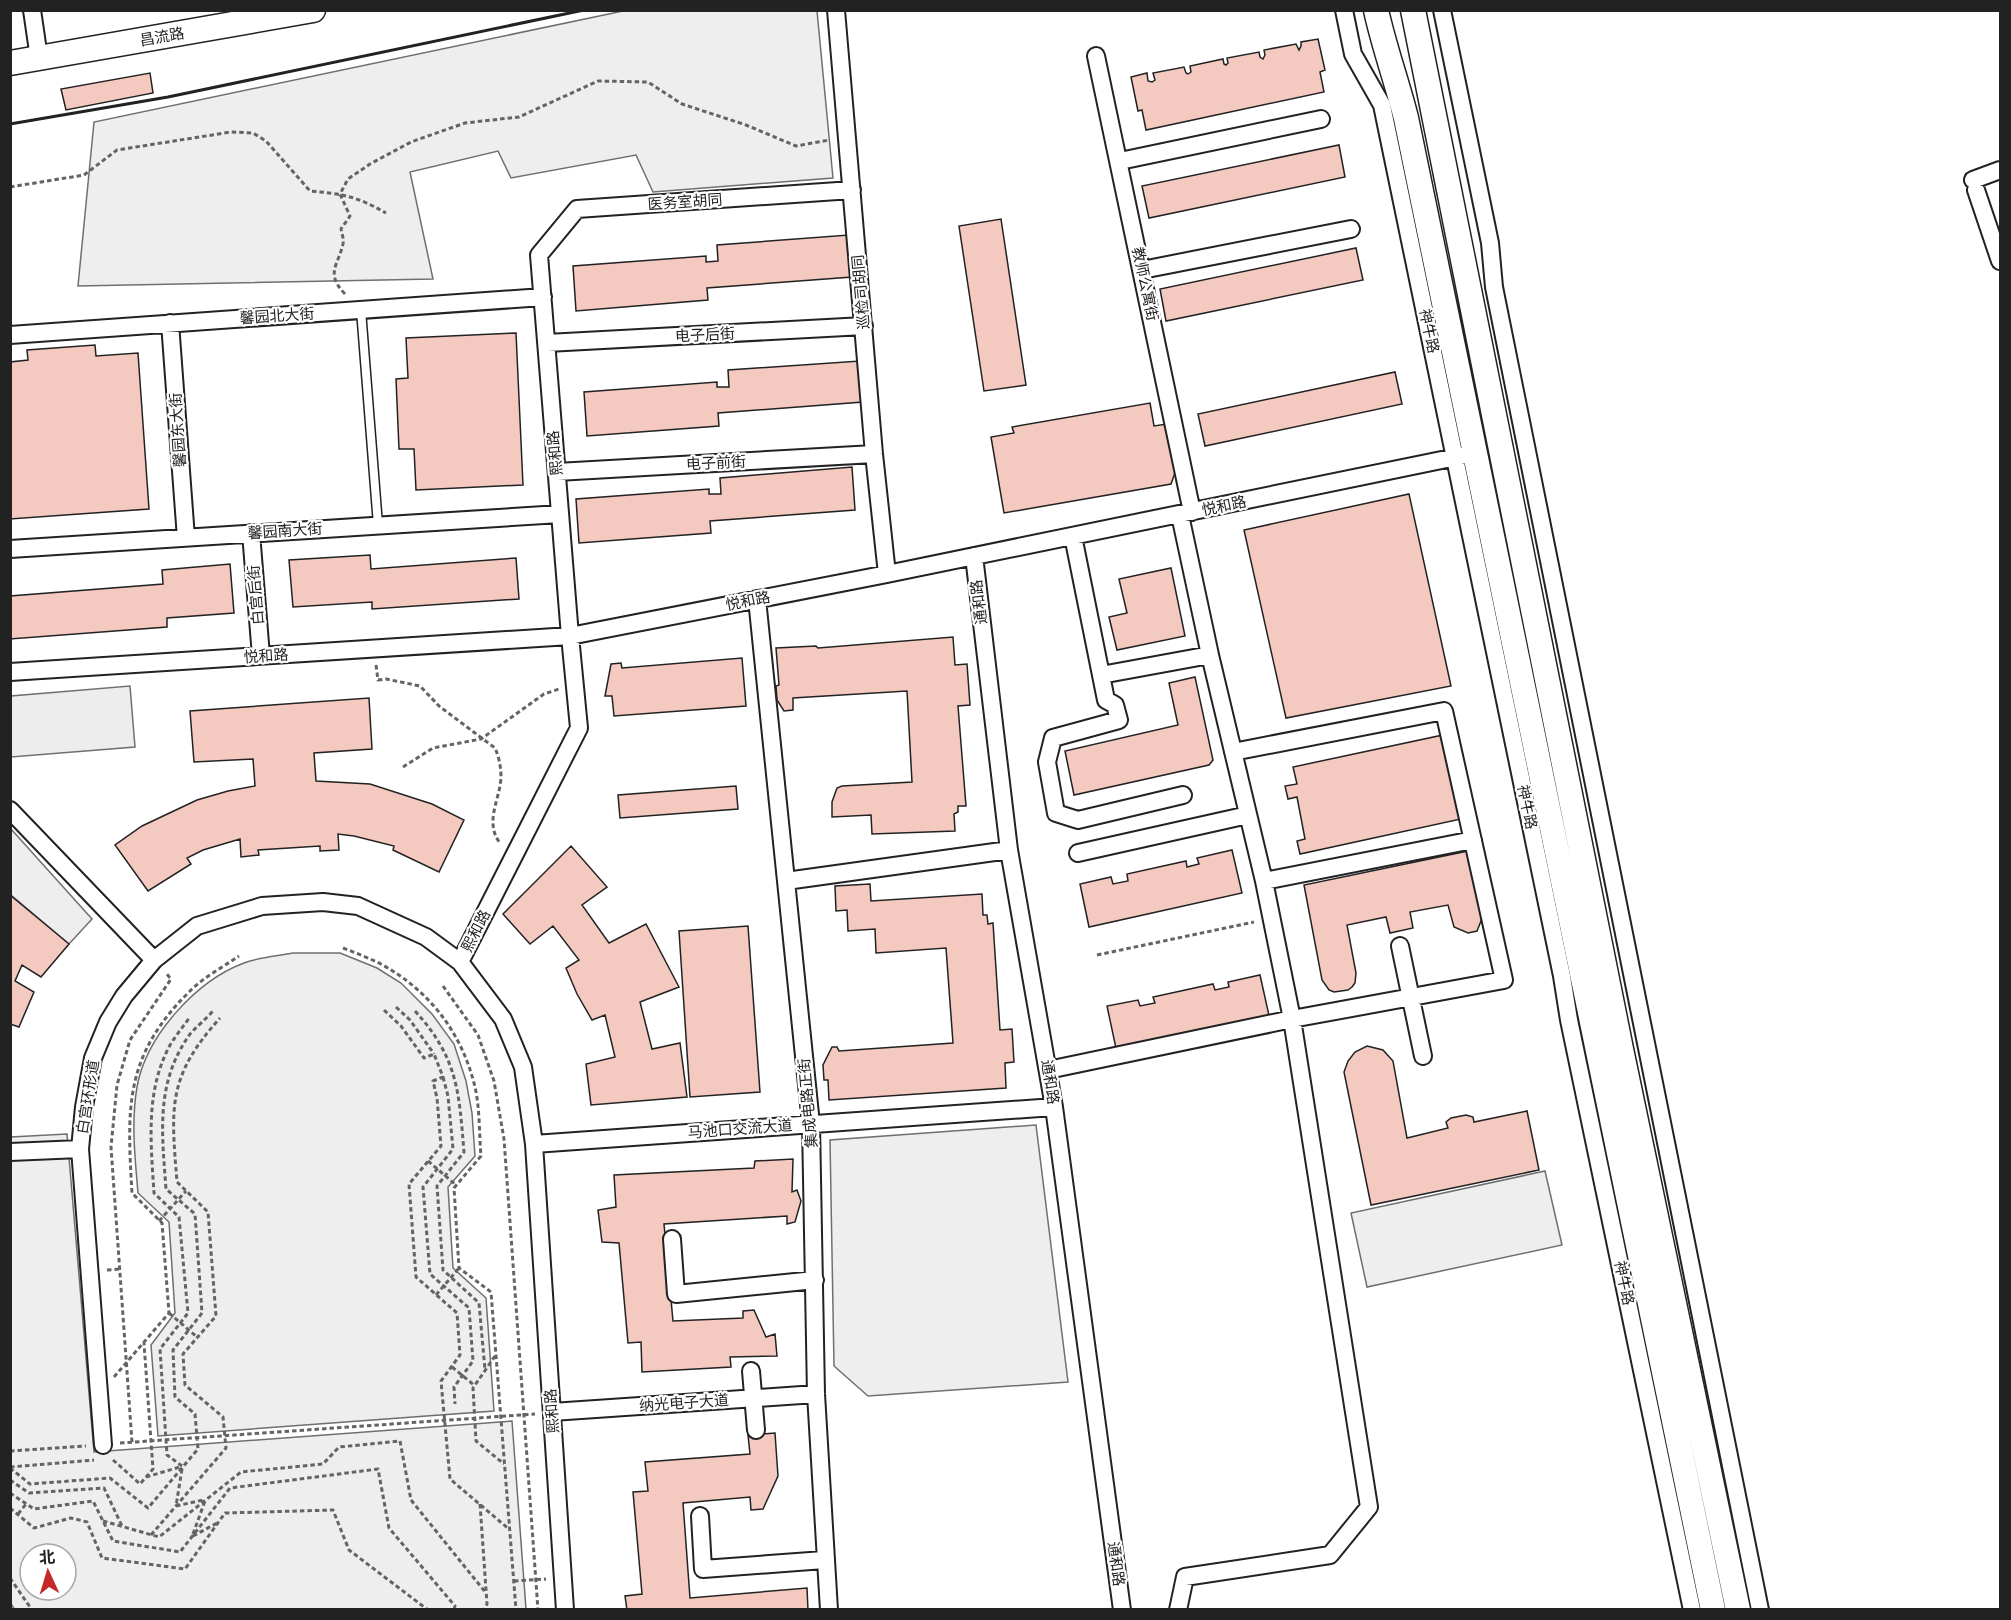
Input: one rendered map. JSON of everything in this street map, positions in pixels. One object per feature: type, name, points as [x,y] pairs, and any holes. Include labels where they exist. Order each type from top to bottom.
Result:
[{"type":"main road","name":"昌流路","points":[[10,63],[313,10]]},
{"type":"main road","name":"神牛路","points":[[1376,10],[1406,118],[1465,455],[1713,1610]]},
{"type":"main road","points":[[1413,10],[1617,1025],[1738,1610]]},
{"type":"street","points":[[32,10],[39,58]]},
{"type":"street","name":"巡检司胡同","points":[[836,10],[874,454],[887,574]]},
{"type":"street","name":"神牛路","points":[[1344,10],[1353,54],[1382,105],[1465,455],[1569,1020],[1692,1610]]},
{"type":"street","points":[[1442,10],[1490,243],[1496,298],[1760,1610]]},
{"type":"street","name":"教师公寓街","points":[[1096,56],[1142,270],[1210,655],[1264,881],[1292,1019],[1369,1507],[1330,1555],[1185,1577],[1178,1610]]},
{"type":"street","points":[[1120,161],[1322,119]]},
{"type":"street","points":[[2001,170],[1974,185],[2001,261]]},
{"type":"street","name":"医务室胡同","points":[[540,255],[578,209],[852,190]]},
{"type":"street","points":[[1142,270],[1351,229]]},
{"type":"street","name":"熙和路","points":[[540,255],[579,728],[460,962],[503,1018],[523,1067],[534,1144],[565,1610]]},
{"type":"street","name":"馨园北大街","points":[[10,335],[543,297]]},
{"type":"street","name":"馨园东大街","points":[[170,323],[186,537]]},
{"type":"street","name":"电子后街","points":[[547,343],[864,326]]},
{"type":"street","name":"电子前街","points":[[557,472],[874,454]]},
{"type":"street","name":"悦和路","points":[[10,672],[570,636],[887,574],[1465,455]]},
{"type":"street","name":"馨园南大街","points":[[10,549],[560,513]]},
{"type":"street","name":"白宫后街","points":[[251,533],[261,656]]},
{"type":"street","points":[[1073,536],[1106,700],[1115,705],[1119,720],[1053,738],[1047,762],[1056,813],[1078,820],[1184,795]]},
{"type":"street","name":"通和路","points":[[974,556],[1009,849],[1054,1107],[1122,1610]]},
{"type":"street","name":"集成电路正街","points":[[757,599],[812,1124],[816,1394],[824,1560],[829,1610]]},
{"type":"street","points":[[1101,675],[1210,655]]},
{"type":"street","points":[[1048,1070],[1292,1019],[1504,980],[1444,711],[1233,752]]},
{"type":"street","points":[[10,810],[154,960]]},
{"type":"street","points":[[1078,853],[1248,815]]},
{"type":"street","points":[[1264,881],[1473,840]]},
{"type":"street","points":[[786,881],[1009,849]]},
{"type":"street","name":"白宫环形道","points":[[103,1445],[81,1149],[84,1107],[93,1058],[108,1022],[124,996],[154,960],[197,926],[262,906],[323,902],[358,906],[426,937],[460,962]]},
{"type":"street","points":[[1400,946],[1423,1056]]},
{"type":"street","name":"马池口交流大道","points":[[534,1144],[1054,1107]]},
{"type":"street","points":[[10,1152],[81,1149]]},
{"type":"street","points":[[672,1239],[676,1294],[815,1280]]},
{"type":"street","points":[[752,1371],[756,1430]]},
{"type":"street","name":"纳光电子大道","points":[[552,1412],[816,1394]]},
{"type":"street","points":[[700,1516],[703,1569],[824,1560]]},
{"type":"lane","points":[[362,310],[378,525]]},
{"type":"path","points":[[340,194],[348,179],[411,142],[465,123],[519,117],[598,81],[648,82],[682,104],[746,125],[796,146],[847,137]]},
{"type":"path","points":[[10,188],[84,175],[117,150],[231,132],[253,133],[266,141],[310,191],[362,199],[386,213]]},
{"type":"path","points":[[340,194],[350,216],[341,229],[343,243],[334,265],[337,285],[362,310]]},
{"type":"path","points":[[374,649],[378,680],[420,686],[439,706],[481,740],[495,748],[499,758],[501,778],[493,811],[495,836],[512,859]]},
{"type":"path","points":[[403,767],[433,748],[481,740],[544,694],[575,686]]},
{"type":"path","points":[[1097,955],[1272,919]]},
{"type":"path","points":[[343,948],[380,964],[402,977],[427,998],[448,1021],[465,1055],[476,1089],[481,1156],[454,1188],[459,1268],[436,1295]]},
{"type":"path","points":[[197,1337],[169,1313],[162,1223],[132,1193],[129,1128],[133,1085],[145,1048],[165,1019],[191,989],[239,956]]},
{"type":"path","points":[[132,1442],[111,1147],[117,1085],[130,1040],[171,979],[154,960]]},
{"type":"path","points":[[443,986],[478,1035],[494,1082],[504,1139],[538,1610]]},
{"type":"path","points":[[396,1007],[410,1020],[434,1054],[448,1096],[453,1149],[423,1187],[430,1274],[469,1308],[473,1361],[454,1387],[455,1404]]},
{"type":"path","points":[[384,1010],[401,1026],[424,1058],[434,1054]]},
{"type":"path","points":[[10,1468],[30,1484],[110,1478],[148,1508],[198,1449],[195,1414],[175,1397],[173,1350],[202,1313],[195,1214],[166,1189],[161,1122],[164,1094],[175,1061],[191,1034],[213,1011]]},
{"type":"path","points":[[416,1011],[444,1049],[459,1094],[464,1152],[437,1186],[443,1270],[479,1303],[485,1370]]},
{"type":"path","points":[[182,1467],[167,1455],[160,1349],[188,1313],[179,1217],[154,1193],[150,1119],[156,1083],[168,1048],[190,1017]]},
{"type":"path","points":[[151,1535],[226,1448],[223,1417],[185,1385],[183,1354],[216,1316],[208,1212],[177,1182],[172,1125],[174,1097],[185,1065],[201,1039],[220,1018]]},
{"type":"path","points":[[443,1077],[433,1081],[437,1098],[441,1146],[409,1184],[416,1277],[457,1313],[460,1355],[441,1381],[450,1479],[510,1530]]},
{"type":"path","points":[[428,1161],[456,1185]]},
{"type":"path","points":[[159,1221],[186,1191]]},
{"type":"path","points":[[459,1268],[491,1292],[516,1610]]},
{"type":"path","points":[[99,1395],[169,1313]]},
{"type":"path","points":[[496,1354],[472,1388],[477,1441],[504,1464]]},
{"type":"path","points":[[452,1367],[474,1385]]},
{"type":"path","points":[[10,1451],[552,1412]]},
{"type":"path","points":[[104,1521],[159,1537],[241,1472],[322,1464],[339,1447],[400,1441],[411,1500],[486,1593]]},
{"type":"path","points":[[176,1506],[182,1467]]},
{"type":"path","points":[[146,1478],[182,1467]]},
{"type":"path","points":[[10,1493],[34,1509],[93,1501],[113,1541],[180,1552],[230,1488],[378,1469],[388,1528],[455,1606],[454,1610]]},
{"type":"path","points":[[10,1480],[29,1494],[104,1488],[123,1527]]},
{"type":"path","points":[[20,1487],[26,1480]]},
{"type":"path","points":[[18,1498],[24,1490]]},
{"type":"path","points":[[176,1506],[206,1500]]},
{"type":"path","points":[[192,1537],[206,1500]]},
{"type":"path","points":[[18,1514],[26,1504]]},
{"type":"path","points":[[480,1504],[487,1604],[484,1610]]},
{"type":"path","points":[[10,1508],[34,1528],[71,1518],[87,1522],[102,1558],[185,1569],[225,1513],[333,1510],[349,1550],[428,1610]]},
{"type":"path","points":[[192,1537],[219,1521]]},
{"type":"path","points":[[10,1578],[32,1610]]},
{"type":"path","points":[[514,1581],[536,1580]]},
{"type":"shaded area","points":[[623,11],[817,11],[833,178],[653,192],[636,155],[511,178],[498,151],[410,172],[433,279],[78,286],[94,122]]},
{"type":"shaded area","points":[[130,686],[135,747],[11,757],[11,696]]},
{"type":"shaded area","points":[[11,829],[92,919],[69,944],[11,895]]},
{"type":"shaded area","points":[[293,953],[340,953],[377,968],[401,983],[432,1014],[454,1044],[466,1081],[472,1113],[475,1156],[448,1187],[453,1268],[486,1298],[494,1411],[158,1436],[151,1345],[175,1313],[169,1222],[138,1193],[134,1113],[142,1068],[162,1030],[191,997],[208,983],[244,963]]},
{"type":"shaded area","points":[[1036,1125],[1068,1382],[868,1396],[834,1366],[830,1140]]},
{"type":"shaded area","points":[[67,1134],[94,1452],[512,1421],[526,1609],[15,1610],[11,1604],[11,1137]]},
{"type":"shaded area","points":[[1545,1171],[1562,1245],[1367,1287],[1351,1213]]},
{"type":"building","points":[[1318,39],[1325,70],[1320,72],[1324,92],[1146,130],[1142,110],[1138,111],[1131,77],[1147,73],[1148,81],[1152,82],[1155,80],[1153,73],[1184,67],[1188,74],[1191,72],[1190,66],[1223,59],[1226,65],[1227,58],[1259,52],[1263,59],[1264,50],[1296,44],[1299,50],[1301,42]]},
{"type":"building","points":[[150,73],[153,93],[66,110],[61,89]]},
{"type":"building","points":[[1339,145],[1345,177],[1149,218],[1142,186]]},
{"type":"building","points":[[1001,219],[1026,385],[984,391],[959,226]]},
{"type":"building","points":[[849,235],[852,277],[707,288],[708,300],[576,311],[573,266],[706,256],[706,262],[718,261],[717,245]]},
{"type":"building","points":[[1356,248],[1363,280],[1166,321],[1160,289]]},
{"type":"building","points":[[516,333],[523,485],[416,490],[414,449],[399,449],[396,379],[408,378],[406,338]]},
{"type":"building","points":[[95,345],[96,356],[138,353],[149,509],[10,519],[10,362],[28,360],[27,350]]},
{"type":"building","points":[[860,361],[863,402],[718,413],[719,426],[587,436],[584,392],[717,382],[717,387],[729,387],[728,370]]},
{"type":"building","points":[[1395,372],[1402,404],[1205,446],[1198,414]]},
{"type":"building","points":[[1150,403],[1154,426],[1167,424],[1176,470],[1171,484],[1004,513],[991,437],[1014,433],[1012,427]]},
{"type":"building","points":[[852,467],[855,510],[710,521],[711,533],[579,543],[576,499],[709,489],[709,494],[721,494],[720,478]]},
{"type":"building","points":[[1409,494],[1451,686],[1286,718],[1244,530]]},
{"type":"building","points":[[370,555],[371,569],[516,558],[519,599],[372,609],[372,602],[293,607],[289,560]]},
{"type":"building","points":[[230,564],[234,613],[167,618],[167,627],[10,639],[10,596],[163,584],[162,570]]},
{"type":"building","points":[[1171,568],[1185,636],[1117,650],[1109,617],[1127,613],[1119,579]]},
{"type":"building","points":[[953,637],[955,665],[967,664],[970,705],[958,706],[966,806],[958,806],[958,812],[954,814],[955,831],[872,834],[871,815],[832,817],[832,802],[837,788],[912,782],[907,691],[793,698],[793,710],[784,711],[777,700],[776,686],[779,685],[776,648],[816,646],[818,648]]},
{"type":"building","points":[[742,658],[746,706],[614,716],[612,696],[605,696],[611,664],[621,663],[622,668]]},
{"type":"building","points":[[1195,677],[1213,760],[1209,765],[1074,795],[1065,751],[1178,725],[1169,683]]},
{"type":"building","points":[[369,698],[372,749],[314,753],[316,781],[370,784],[432,804],[464,820],[439,872],[393,850],[394,846],[354,836],[338,834],[339,850],[320,851],[320,846],[258,850],[259,855],[241,857],[240,839],[203,850],[187,858],[191,864],[148,891],[115,845],[142,826],[197,800],[255,786],[253,759],[194,762],[190,711]]},
{"type":"building","points":[[1443,735],[1461,819],[1300,854],[1297,841],[1305,839],[1297,797],[1288,799],[1285,786],[1297,784],[1293,767]]},
{"type":"building","points":[[736,786],[738,809],[620,818],[618,795]]},
{"type":"building","points":[[571,846],[607,887],[582,905],[609,943],[646,924],[679,987],[640,1002],[652,1049],[680,1043],[687,1097],[591,1105],[586,1064],[615,1057],[605,1015],[592,1020],[566,968],[579,960],[553,926],[530,944],[503,914]]},
{"type":"building","points":[[1232,850],[1242,893],[1089,927],[1080,884],[1111,877],[1113,884],[1128,881],[1127,874],[1186,861],[1187,867],[1199,864],[1197,858]]},
{"type":"building","points":[[1468,851],[1483,916],[1477,931],[1468,933],[1454,927],[1448,905],[1410,912],[1413,928],[1390,933],[1386,917],[1347,925],[1356,973],[1355,983],[1348,990],[1334,992],[1329,990],[1322,980],[1304,885]]},
{"type":"building","points":[[870,884],[871,901],[982,894],[983,915],[987,915],[988,924],[993,923],[1000,1030],[1012,1029],[1014,1062],[1005,1063],[1006,1088],[829,1100],[828,1080],[824,1080],[823,1065],[832,1047],[837,1047],[839,1051],[953,1043],[946,948],[876,953],[875,929],[848,931],[847,910],[836,911],[835,886]]},
{"type":"building","points":[[10,895],[69,944],[41,977],[22,965],[15,981],[34,992],[19,1027],[10,1024]]},
{"type":"building","points":[[748,926],[760,1092],[690,1097],[679,931]]},
{"type":"building","points":[[1260,975],[1270,1020],[1117,1053],[1107,1006],[1138,1000],[1140,1006],[1155,1003],[1153,997],[1213,984],[1215,990],[1229,987],[1228,982]]},
{"type":"building","points":[[1367,1046],[1383,1050],[1393,1061],[1407,1138],[1448,1128],[1446,1122],[1451,1118],[1466,1115],[1473,1117],[1474,1122],[1527,1111],[1539,1170],[1371,1205],[1344,1072],[1355,1052]]},
{"type":"building","points":[[793,1159],[792,1192],[797,1190],[801,1201],[795,1222],[787,1224],[787,1216],[664,1224],[673,1321],[743,1318],[743,1311],[754,1310],[766,1337],[775,1334],[777,1356],[730,1357],[731,1367],[642,1372],[641,1342],[628,1343],[619,1243],[602,1242],[598,1210],[616,1207],[614,1175],[754,1168],[755,1161]]},
{"type":"building","points":[[775,1433],[778,1476],[763,1509],[751,1510],[750,1497],[683,1503],[690,1598],[807,1588],[808,1610],[627,1610],[625,1596],[642,1594],[633,1492],[648,1491],[645,1462],[750,1454],[748,1435]]},
{"type":"wall","points":[[10,124],[168,97],[584,10]]}]
